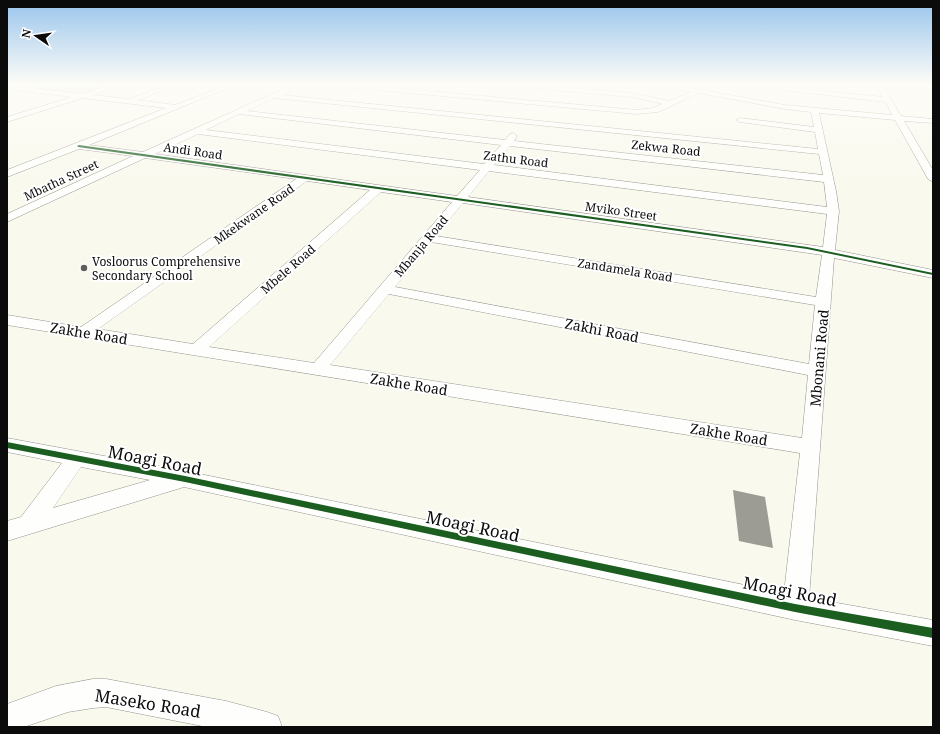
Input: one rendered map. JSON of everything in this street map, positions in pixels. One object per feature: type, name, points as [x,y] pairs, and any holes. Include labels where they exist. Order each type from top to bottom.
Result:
[{"type":"street","points":[[7,174],[148,118]]},
{"type":"street","name":"Mbatha Street","points":[[7,218],[224,118]]},
{"type":"street","name":"Zekwa Road","points":[[294,118],[828,178]]},
{"type":"street","points":[[496,118],[823,152]]},
{"type":"street","name":"Mbonani Road","points":[[795,608],[818,371],[823,302],[830,252],[833,211],[817,118]]},
{"type":"street","points":[[900,118],[933,179]]},
{"type":"street","points":[[910,118],[933,121]]},
{"type":"street","points":[[740,120],[819,130]]},
{"type":"street","name":"Mbanja Road","points":[[318,369],[524,121]]},
{"type":"street","name":"Zathu Road","points":[[196,131],[833,211]]},
{"type":"street","name":"Andi Road","points":[[79,146],[305,178]]},
{"type":"street","name":"Mviko Street","points":[[305,178],[830,252],[933,274]]},
{"type":"street","name":"Mkekwane Road","points":[[84,332],[305,178]]},
{"type":"street","name":"Mbele Road","points":[[196,350],[379,188]]},
{"type":"street","name":"Zandamela Road","points":[[428,238],[823,302]]},
{"type":"street","name":"Zakhi Road","points":[[385,289],[818,371]]},
{"type":"street","name":"Zakhe Road","points":[[7,320],[811,447]]},
{"type":"street","name":"Moagi Road","points":[[7,445],[184,479],[795,608],[933,633]]},
{"type":"street","points":[[28,525],[76,459]]},
{"type":"street","points":[[7,531],[184,479]]},
{"type":"street","name":"Maseko Road","points":[[7,719],[65,697],[88,693],[106,693],[222,721],[267,727]]},
{"type":"building","points":[[733,490],[765,497],[773,548],[739,541]]},
{"type":"cycle path","points":[[79,146],[807,248],[933,274]]},
{"type":"cycle path","points":[[7,445],[185,479],[795,608],[933,633]]},
{"type":"place","name":"Vosloorus Comprehensive Secondary School","points":[[84,268]]}]
